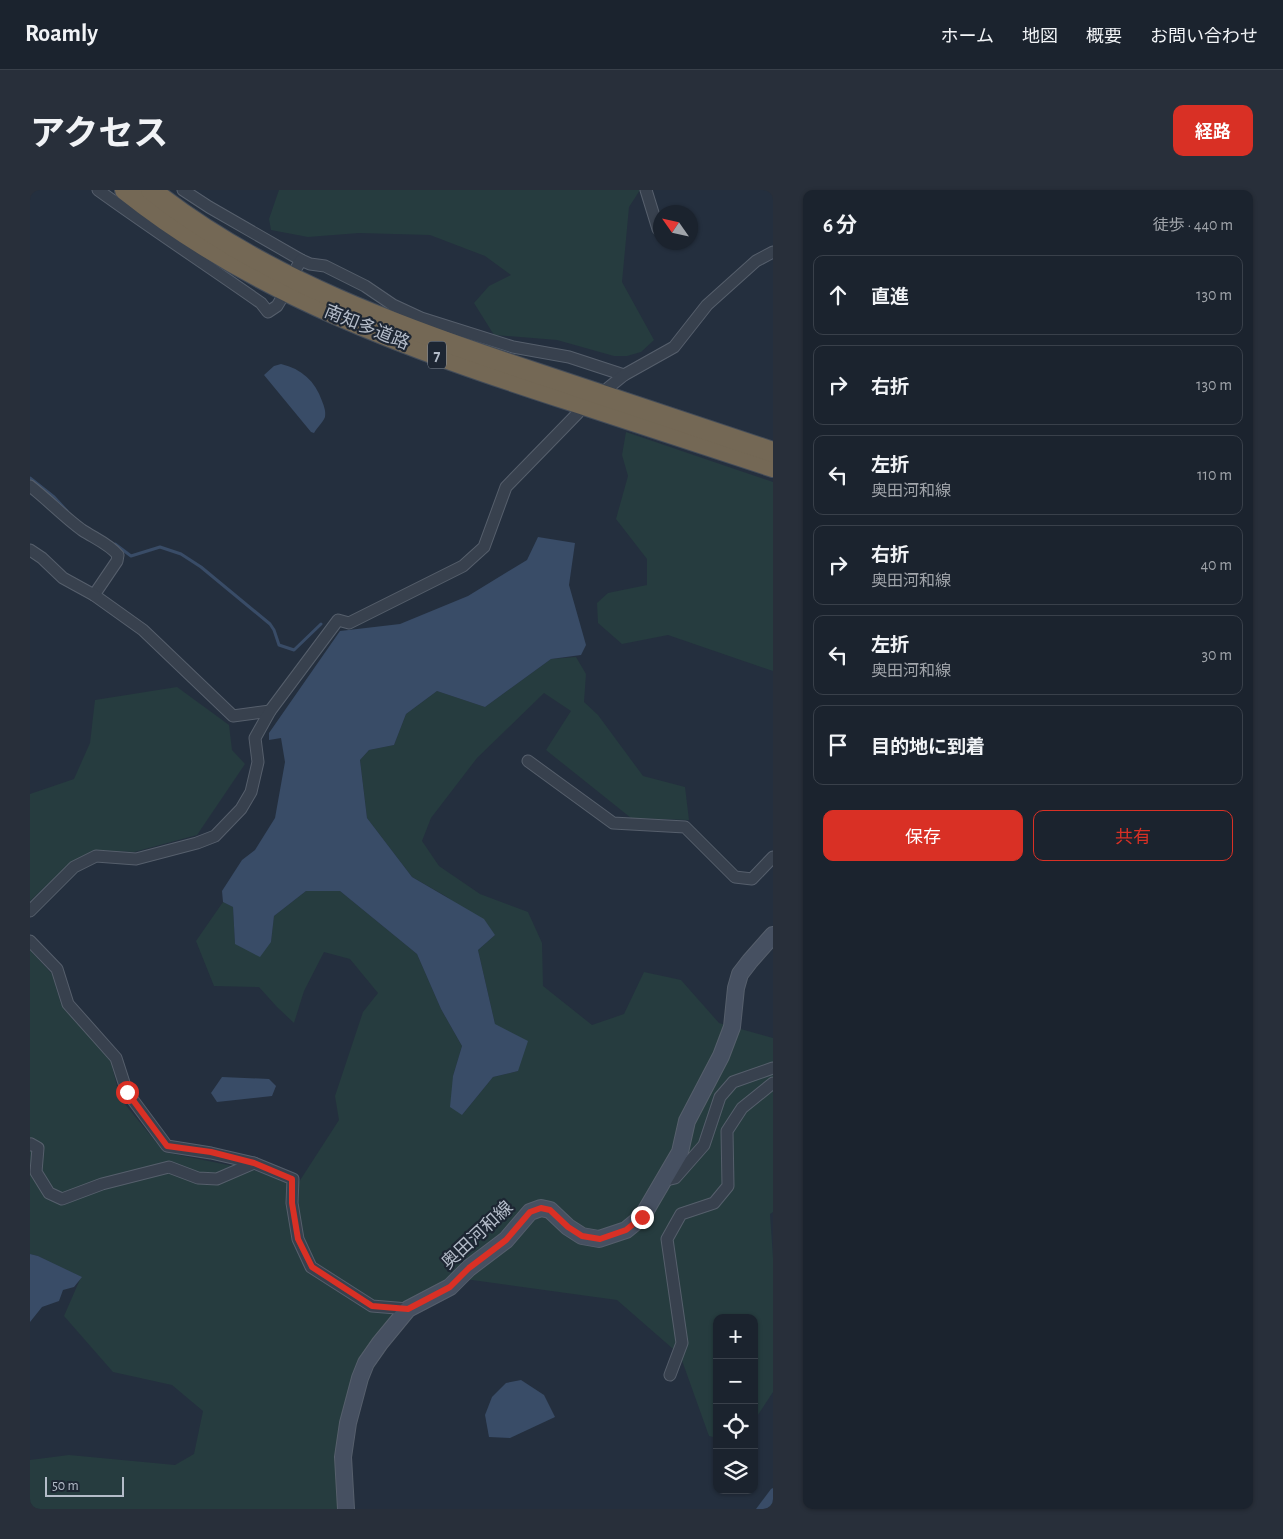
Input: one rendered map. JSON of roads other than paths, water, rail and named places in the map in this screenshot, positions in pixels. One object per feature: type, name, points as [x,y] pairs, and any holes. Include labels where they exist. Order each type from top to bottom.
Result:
[{"type":"highway","name":"南知多道路","points":[[125,190],[144,206],[212,252],[304,301],[363,327],[471,368],[773,467]]},
{"type":"highway","name":"南知多道路","points":[[151,190],[213,234],[291,279],[374,316],[477,354],[773,452]]},
{"type":"main road","name":"奥田河和線","points":[[346,1509],[343,1458],[348,1423],[366,1363],[408,1309],[450,1287],[469,1268],[506,1240],[530,1212],[541,1208],[550,1210],[568,1227],[582,1236],[600,1239],[626,1230],[642,1217],[680,1152],[687,1122],[721,1056],[730,1034],[736,988],[740,974],[773,935]]},
{"type":"street","points":[[98,190],[261,303],[268,312],[280,301]]},
{"type":"street","points":[[184,190],[299,263],[324,266],[365,286],[393,305],[421,318],[513,347],[569,357],[624,376]]},
{"type":"street","points":[[646,190],[653,213]]},
{"type":"street","points":[[608,388],[624,376],[674,347],[707,305],[756,261],[773,252]]},
{"type":"street","points":[[30,912],[74,867],[96,856],[136,859],[197,843],[215,836],[241,809],[251,792],[258,762],[255,738],[270,711],[338,620],[349,623],[463,566],[484,547],[506,487],[578,413]]},
{"type":"street","points":[[30,486],[81,529],[118,555],[117,561],[94,595]]},
{"type":"street","points":[[30,550],[42,558],[63,578],[94,595],[143,630],[234,716],[270,711]]},
{"type":"street","points":[[528,761],[613,823],[685,827],[735,877],[752,879],[773,857]]},
{"type":"street","points":[[30,941],[57,969],[68,1004],[116,1058],[127,1092],[167,1146],[211,1152],[254,1163],[292,1179],[292,1203],[298,1239],[312,1267],[372,1306],[408,1309]]},
{"type":"street","points":[[662,1181],[675,1178],[704,1145],[720,1097],[733,1082],[773,1068]]},
{"type":"street","points":[[670,1375],[682,1343],[667,1239],[681,1214],[714,1203],[728,1186],[727,1130],[742,1108],[773,1083]]},
{"type":"street","points":[[30,1146],[31,1144],[38,1148],[36,1172],[49,1194],[62,1199],[102,1184],[169,1168],[198,1178],[217,1179],[254,1163]]},
{"type":"water","points":[[281,364],[295,369],[307,377],[316,387],[325,409],[325,417],[314,433],[311,432],[264,375],[274,366]]},
{"type":"water","points":[[538,537],[575,543],[569,585],[586,645],[581,655],[551,659],[485,707],[437,691],[406,714],[394,745],[369,750],[360,760],[367,818],[412,877],[484,919],[495,935],[478,950],[495,1024],[528,1041],[518,1071],[493,1077],[462,1115],[450,1107],[453,1076],[462,1046],[441,1009],[417,954],[340,891],[306,891],[274,916],[271,942],[260,957],[235,944],[233,907],[223,902],[222,891],[242,860],[255,850],[275,818],[285,762],[281,738],[269,740],[269,733],[340,631],[400,624],[468,596],[527,560]]},
{"type":"water","points":[[222,1077],[269,1079],[276,1086],[272,1096],[217,1102],[211,1093]]},
{"type":"water","points":[[30,1254],[82,1277],[74,1287],[63,1290],[59,1301],[42,1307],[30,1322]]},
{"type":"water","points":[[521,1380],[544,1395],[555,1417],[510,1438],[489,1437],[485,1415],[492,1397],[506,1383]]},
{"type":"water","points":[[773,1488],[773,1509],[756,1509],[771,1489]]},
{"type":"waterway","points":[[30,478],[54,497],[67,511]]},
{"type":"waterway","points":[[115,544],[131,556],[160,547],[181,554],[201,567],[270,624],[279,645],[294,650],[321,624]]}]
